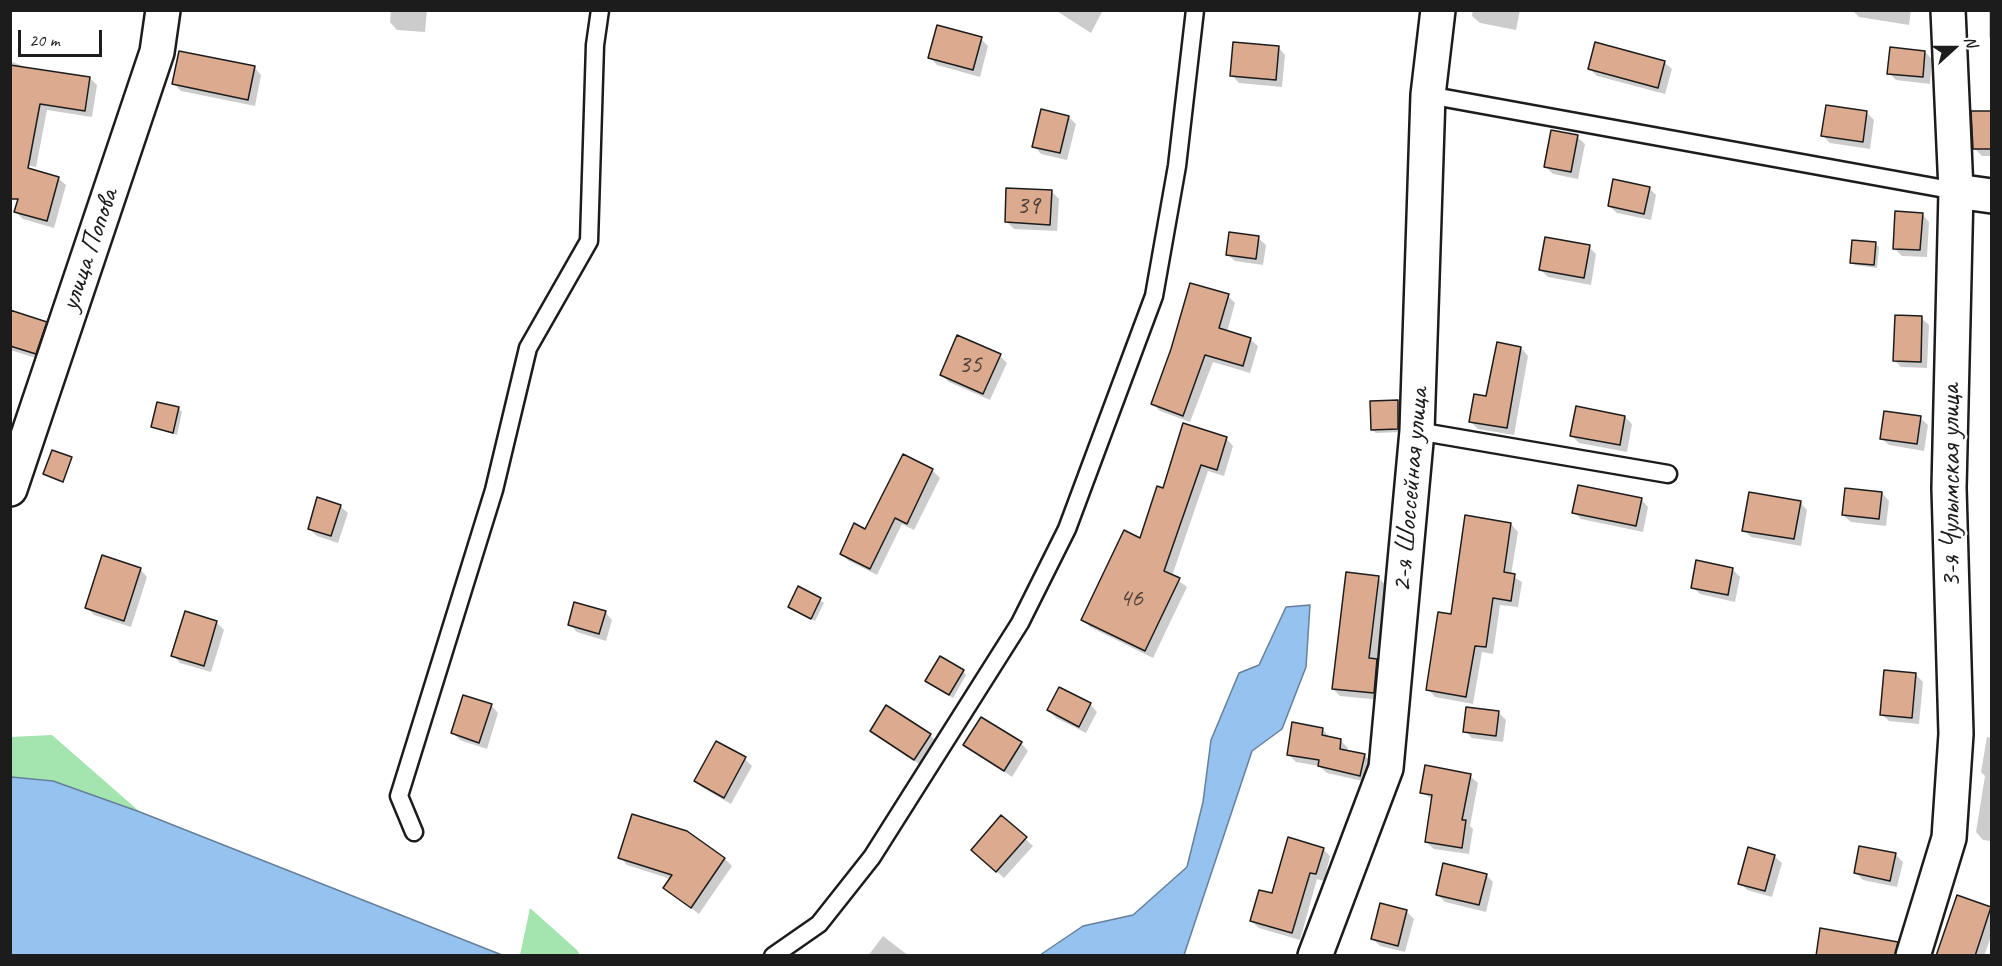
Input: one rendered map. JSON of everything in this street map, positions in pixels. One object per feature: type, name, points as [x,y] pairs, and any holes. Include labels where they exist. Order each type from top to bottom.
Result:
[{"type":"street","name":"улица Попова","points":[[10,489],[157,52],[163,10]]},
{"type":"street","name":"2-я Шоссейная улица","points":[[1315,956],[1386,768],[1417,431],[1428,95],[1437,10]]},
{"type":"street","name":"3-я Чулымская улица","points":[[1912,956],[1948,838],[1956,734],[1949,488],[1956,191],[1948,10]]},
{"type":"street","points":[[1956,191],[1992,196]]},
{"type":"lane","points":[[414,832],[399,796],[494,490],[528,348],[589,241],[595,45],[600,10]]},
{"type":"lane","points":[[773,956],[819,924],[872,857],[1020,623],[1067,529],[1154,296],[1177,166],[1195,10]]},
{"type":"lane","points":[[1428,95],[1956,191]]},
{"type":"lane","points":[[1417,431],[1668,474]]},
{"type":"green space","points":[[52,735],[140,812],[53,781],[11,777],[10,737]]},
{"type":"green space","points":[[530,908],[577,950],[580,955],[520,955]]},
{"type":"water","points":[[1310,605],[1306,667],[1282,729],[1252,751],[1184,955],[1040,955],[1083,926],[1133,915],[1187,867],[1203,802],[1211,740],[1239,673],[1259,665],[1286,607]]},
{"type":"water","points":[[11,777],[53,781],[140,812],[502,955],[11,955]]},
{"type":"building","points":[[937,25],[982,37],[973,70],[928,58]]},
{"type":"building","points":[[1233,42],[1279,46],[1276,80],[1230,76]]},
{"type":"building","points":[[1595,42],[1665,61],[1658,88],[1588,69]]},
{"type":"building","points":[[1890,47],[1925,51],[1923,77],[1887,74]]},
{"type":"building","points":[[179,51],[255,66],[248,100],[172,84]]},
{"type":"building","points":[[10,65],[90,77],[85,111],[40,104],[28,168],[59,177],[47,221],[14,212],[18,199],[10,199]]},
{"type":"building","points":[[1826,105],[1867,111],[1863,142],[1821,136]]},
{"type":"building","points":[[1041,109],[1069,116],[1060,153],[1032,147]]},
{"type":"building","points":[[1971,111],[1992,111],[1992,149],[1973,149]]},
{"type":"building","points":[[1551,130],[1578,135],[1571,172],[1544,167]]},
{"type":"building","points":[[1613,179],[1650,187],[1644,214],[1608,206]]},
{"type":"building","points":[[1006,188],[1052,190],[1050,225],[1005,222]]},
{"type":"building","points":[[1895,211],[1923,213],[1920,250],[1893,249]]},
{"type":"building","points":[[1229,232],[1259,236],[1256,259],[1226,255]]},
{"type":"building","points":[[1545,237],[1590,245],[1584,278],[1539,270]]},
{"type":"building","points":[[1852,240],[1876,242],[1874,265],[1850,263]]},
{"type":"building","points":[[1190,283],[1229,294],[1219,328],[1251,338],[1243,366],[1205,355],[1183,416],[1151,404],[1171,349]]},
{"type":"building","points":[[10,310],[47,322],[36,354],[10,346]]},
{"type":"building","points":[[1895,315],[1922,316],[1921,362],[1893,361]]},
{"type":"building","points":[[957,335],[1001,354],[983,394],[940,375]]},
{"type":"building","points":[[1497,342],[1521,347],[1507,428],[1469,422],[1474,394],[1486,396]]},
{"type":"building","points":[[1398,400],[1398,429],[1371,430],[1370,401]]},
{"type":"building","points":[[157,402],[179,407],[173,433],[151,427]]},
{"type":"building","points":[[1576,406],[1625,416],[1620,445],[1570,436]]},
{"type":"building","points":[[1884,411],[1921,416],[1917,444],[1880,439]]},
{"type":"building","points":[[1183,423],[1227,437],[1217,470],[1201,465],[1164,571],[1180,578],[1145,651],[1081,620],[1124,530],[1140,538],[1157,486],[1163,488]]},
{"type":"building","points":[[52,450],[72,457],[63,482],[43,474]]},
{"type":"building","points":[[903,454],[933,469],[907,524],[895,518],[870,569],[840,554],[854,523],[865,529]]},
{"type":"building","points":[[1578,485],[1642,498],[1636,526],[1572,513]]},
{"type":"building","points":[[1845,488],[1882,492],[1879,519],[1842,515]]},
{"type":"building","points":[[1749,492],[1801,501],[1794,539],[1742,531]]},
{"type":"building","points":[[317,497],[341,505],[331,536],[308,529]]},
{"type":"building","points":[[1465,515],[1511,523],[1504,572],[1515,574],[1511,601],[1493,598],[1486,647],[1475,646],[1466,697],[1426,690],[1438,612],[1451,614]]},
{"type":"building","points":[[102,555],[141,568],[124,621],[85,608]]},
{"type":"building","points":[[1696,560],[1733,568],[1728,595],[1691,588]]},
{"type":"building","points":[[1346,572],[1379,576],[1369,658],[1377,659],[1374,693],[1332,689]]},
{"type":"building","points":[[798,586],[821,598],[811,619],[788,607]]},
{"type":"building","points":[[574,602],[606,611],[599,634],[568,625]]},
{"type":"building","points":[[185,611],[217,621],[204,666],[171,656]]},
{"type":"building","points":[[940,656],[964,670],[949,695],[925,681]]},
{"type":"building","points":[[1884,670],[1916,673],[1912,718],[1880,715]]},
{"type":"building","points":[[1059,687],[1091,703],[1079,727],[1047,710]]},
{"type":"building","points":[[463,695],[492,704],[479,743],[451,733]]},
{"type":"building","points":[[886,705],[931,734],[914,760],[870,731]]},
{"type":"building","points":[[1466,707],[1499,711],[1496,736],[1463,732]]},
{"type":"building","points":[[981,717],[1022,742],[1004,771],[963,745]]},
{"type":"building","points":[[1292,722],[1323,728],[1322,735],[1341,739],[1340,749],[1365,754],[1360,776],[1318,766],[1319,760],[1287,755]]},
{"type":"building","points":[[716,741],[746,757],[724,798],[694,781]]},
{"type":"building","points":[[1425,765],[1471,774],[1462,820],[1466,820],[1462,848],[1425,842],[1432,795],[1420,793]]},
{"type":"building","points":[[632,814],[687,831],[725,858],[691,908],[663,888],[672,875],[618,858]]},
{"type":"building","points":[[1001,815],[1027,837],[996,872],[971,850]]},
{"type":"building","points":[[1288,837],[1324,848],[1316,874],[1310,873],[1292,933],[1250,921],[1259,890],[1272,893]]},
{"type":"building","points":[[1859,846],[1896,853],[1890,881],[1854,873]]},
{"type":"building","points":[[1748,847],[1775,855],[1765,891],[1738,884]]},
{"type":"building","points":[[1443,863],[1487,874],[1479,905],[1436,895]]},
{"type":"building","points":[[1957,895],[1991,907],[1975,956],[1936,956]]},
{"type":"building","points":[[1380,903],[1407,910],[1398,946],[1371,939]]},
{"type":"building","points":[[1820,928],[1898,942],[1895,956],[1816,956]]}]
